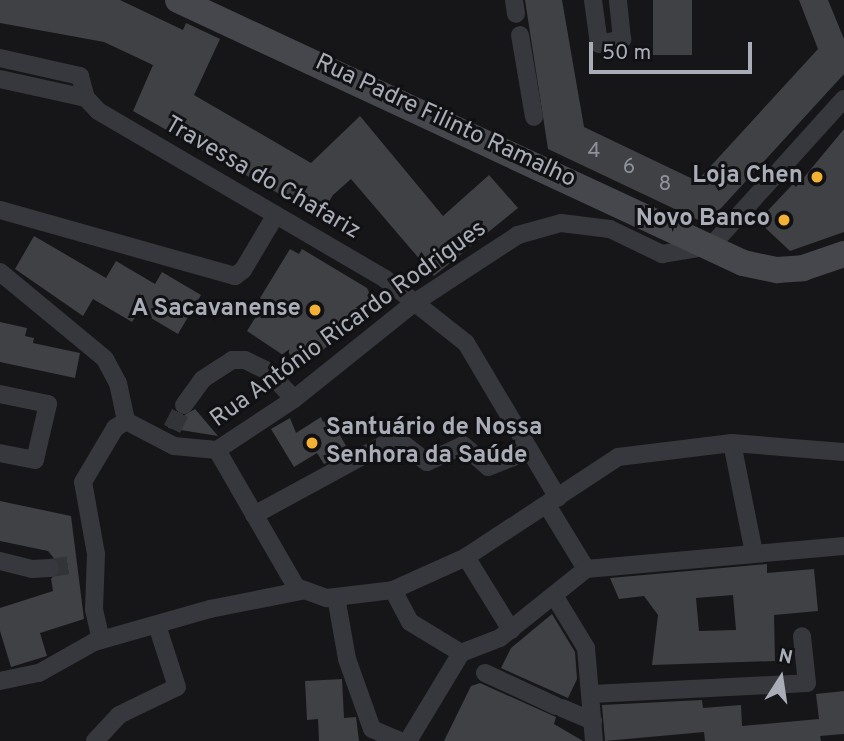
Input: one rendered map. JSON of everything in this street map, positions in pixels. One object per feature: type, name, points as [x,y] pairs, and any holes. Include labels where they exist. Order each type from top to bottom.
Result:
[{"type":"street","name":"Rua Padre Filinto Ramalho","points":[[177,0],[743,262],[777,270],[803,268],[844,254]]},
{"type":"street","points":[[593,0],[599,44],[622,39],[618,0]]},
{"type":"street","points":[[520,34],[534,117]]},
{"type":"street","name":"Travessa do Chafariz","points":[[0,58],[80,76],[86,98],[97,111],[385,279],[466,343],[529,451],[586,569]]},
{"type":"street","name":"Travessa do Chafariz","points":[[0,79],[86,98]]},
{"type":"street","points":[[711,246],[844,99]]},
{"type":"street","points":[[0,210],[235,276],[243,270],[275,216]]},
{"type":"street","name":"Rua António Ricardo Rodrigues","points":[[216,450],[294,398],[414,303],[518,235],[561,223],[610,229],[662,254],[711,246]]},
{"type":"street","points":[[0,272],[105,359],[118,383],[126,421]]},
{"type":"street","points":[[184,405],[204,379],[232,360],[244,360],[268,371],[294,398]]},
{"type":"street","points":[[0,394],[48,404],[36,460],[0,453]]},
{"type":"street","points":[[126,421],[170,435],[202,451],[216,450],[301,591]]},
{"type":"street","points":[[101,640],[86,564],[86,506],[83,482],[92,462],[115,428],[126,421]]},
{"type":"street","points":[[254,515],[397,438],[427,463],[463,445],[488,467],[529,451]]},
{"type":"street","points":[[732,443],[754,553]]},
{"type":"street","points":[[0,681],[39,673],[101,640],[210,609],[301,591],[336,597],[393,590],[466,557],[618,457],[732,443],[844,452]]},
{"type":"street","points":[[408,741],[459,656],[500,638],[555,597],[586,569],[844,546]]},
{"type":"street","points":[[466,557],[511,630]]},
{"type":"street","points":[[0,561],[32,569],[50,568]]},
{"type":"street","points":[[393,590],[410,622],[484,673],[593,721]]},
{"type":"street","points":[[336,597],[347,659],[372,729],[400,741]]},
{"type":"street","points":[[555,597],[586,648],[594,741]]},
{"type":"street","points":[[95,741],[107,725],[177,687],[157,625]]},
{"type":"street","points":[[592,694],[807,683],[802,636]]},
{"type":"building","points":[[0,0],[120,0],[183,30],[186,23],[220,39],[194,95],[311,163],[360,116],[443,216],[489,175],[518,208],[434,276],[351,179],[333,195],[320,217],[133,111],[153,65],[104,42],[0,23]]},
{"type":"building","points":[[525,0],[562,0],[584,127],[697,181],[818,49],[799,0],[828,0],[844,39],[844,74],[712,218],[698,220],[548,149]]},
{"type":"building","points":[[653,0],[692,0],[692,55],[653,55]]},
{"type":"building","points":[[844,129],[844,232],[790,251],[758,221],[793,184],[796,187]]},
{"type":"building","points":[[34,236],[106,278],[116,261],[155,284],[162,272],[201,295],[178,334],[139,311],[132,322],[93,299],[83,316],[15,269]]},
{"type":"building","name":"A Sacavanense","points":[[290,249],[299,254],[302,249],[367,288],[373,300],[368,312],[301,368],[287,351],[283,355],[247,331],[265,302],[260,298]]},
{"type":"building","points":[[0,322],[27,328],[25,336],[34,338],[33,343],[80,353],[75,378],[0,362]]},
{"type":"building","points":[[195,409],[218,436],[168,428],[175,411],[183,416]]},
{"type":"building","name":"Santuário de Nossa Senhora da Saúde","points":[[321,417],[323,422],[330,418],[349,451],[324,464],[317,453],[294,467],[271,429],[290,418],[296,433]]},
{"type":"building","points":[[0,501],[71,516],[84,619],[40,633],[47,656],[11,667],[0,631],[0,608],[53,591],[51,579],[61,567],[48,551],[0,541]]},
{"type":"building","points":[[767,564],[767,573],[814,569],[818,611],[774,615],[775,661],[652,665],[658,615],[644,596],[619,599],[610,578]],"holes":[[[733,595],[736,630],[699,631],[696,598]]]},
{"type":"building","points":[[552,614],[575,652],[577,679],[568,698],[501,668],[511,648]]},
{"type":"building","points":[[342,679],[344,718],[356,717],[359,741],[319,741],[318,719],[307,720],[305,681]]},
{"type":"building","points":[[480,683],[556,717],[554,724],[583,741],[444,741],[471,686]]},
{"type":"building","points":[[844,691],[844,734],[820,736],[821,741],[705,741],[704,732],[605,741],[602,705],[702,700],[703,708],[741,705],[742,726],[819,719],[816,694]]},
{"type":"tunnel","points":[[172,429],[184,405]]},
{"type":"tunnel","points":[[50,568],[77,564]]},
{"type":"place","name":"Loja Chen","points":[[817,177]]},
{"type":"place","name":"Novo Banco","points":[[784,220]]},
{"type":"place","name":"A Sacavanense","points":[[315,310]]},
{"type":"place","name":"Santuário de Nossa Senhora da Saúde","points":[[312,443]]}]
